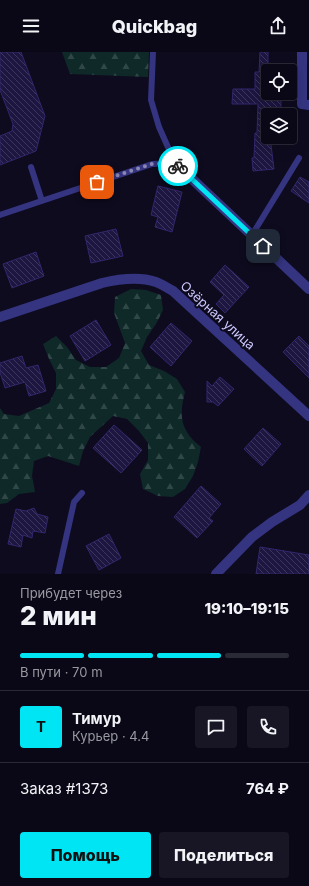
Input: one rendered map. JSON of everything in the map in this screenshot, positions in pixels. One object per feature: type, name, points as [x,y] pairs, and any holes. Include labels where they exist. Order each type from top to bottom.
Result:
[{"type":"street","points":[[302,52],[302,104],[309,105]]},
{"type":"street","points":[[175,163],[309,289]]},
{"type":"street","name":"Озёрная улица","points":[[0,317],[102,282],[117,279],[136,279],[155,282],[173,291],[309,416]]},
{"type":"street","points":[[216,574],[252,537],[272,522],[300,505],[309,495]]},
{"type":"lane","points":[[0,215],[152,164],[175,163],[159,127],[151,100],[153,52]]},
{"type":"lane","points":[[252,235],[299,158]]},
{"type":"lane","points":[[30,167],[42,201]]},
{"type":"lane","points":[[58,574],[74,502],[82,493]]},
{"type":"green space","points":[[62,52],[149,52],[148,77],[70,74]]},
{"type":"green space","points":[[131,289],[146,290],[161,295],[163,310],[147,337],[141,351],[149,365],[164,371],[177,379],[185,392],[182,419],[190,437],[201,447],[193,476],[185,489],[173,497],[158,496],[143,489],[140,474],[148,460],[148,443],[127,419],[113,416],[90,437],[83,451],[79,466],[48,456],[34,461],[32,476],[35,492],[19,494],[7,503],[0,504],[0,408],[4,414],[19,416],[49,403],[56,389],[56,373],[43,344],[56,336],[67,347],[76,360],[90,367],[106,367],[119,358],[125,343],[114,313],[115,297]]},
{"type":"building","points":[[0,52],[21,52],[45,116],[36,151],[0,165],[0,136],[12,131],[13,124],[0,90]]},
{"type":"building","points":[[260,52],[268,52],[268,64],[261,64],[261,100],[281,100],[281,108],[261,108],[261,144],[271,144],[274,169],[253,171],[252,158],[254,158],[255,133],[257,133],[258,104],[232,104],[233,89],[255,89],[255,72],[259,72]]},
{"type":"building","points":[[300,177],[309,182],[309,203],[291,191]]},
{"type":"building","points":[[158,186],[182,192],[172,232],[155,227],[158,217],[151,215]]},
{"type":"building","points":[[116,229],[123,256],[91,263],[85,236]]},
{"type":"building","points":[[36,252],[44,276],[12,288],[3,264]]},
{"type":"building","points":[[225,265],[249,287],[225,313],[216,304],[224,295],[210,282]]},
{"type":"building","points":[[96,320],[111,345],[85,361],[70,336]]},
{"type":"building","points":[[171,323],[192,341],[171,366],[150,347]]},
{"type":"building","points":[[299,336],[309,346],[309,378],[283,352]]},
{"type":"building","points":[[22,356],[26,368],[38,365],[46,391],[29,396],[25,382],[5,388],[0,372],[0,363]]},
{"type":"building","points":[[220,377],[234,389],[218,406],[213,402],[207,402],[207,381],[212,386]]},
{"type":"building","points":[[114,425],[142,450],[121,473],[93,448]]},
{"type":"building","points":[[263,428],[281,444],[262,466],[244,449]]},
{"type":"building","points":[[201,486],[221,504],[209,518],[213,521],[197,538],[174,517]]},
{"type":"building","points":[[34,508],[37,514],[48,517],[45,533],[33,531],[32,538],[23,535],[21,547],[8,544],[16,509],[26,511]]},
{"type":"building","points":[[109,534],[121,558],[99,570],[86,546]]},
{"type":"building","points":[[260,547],[309,555],[309,574],[256,574]]},
{"type":"way so far","points":[[97,182],[152,164],[175,163],[178,166]]},
{"type":"route","points":[[178,166],[263,246]]}]
